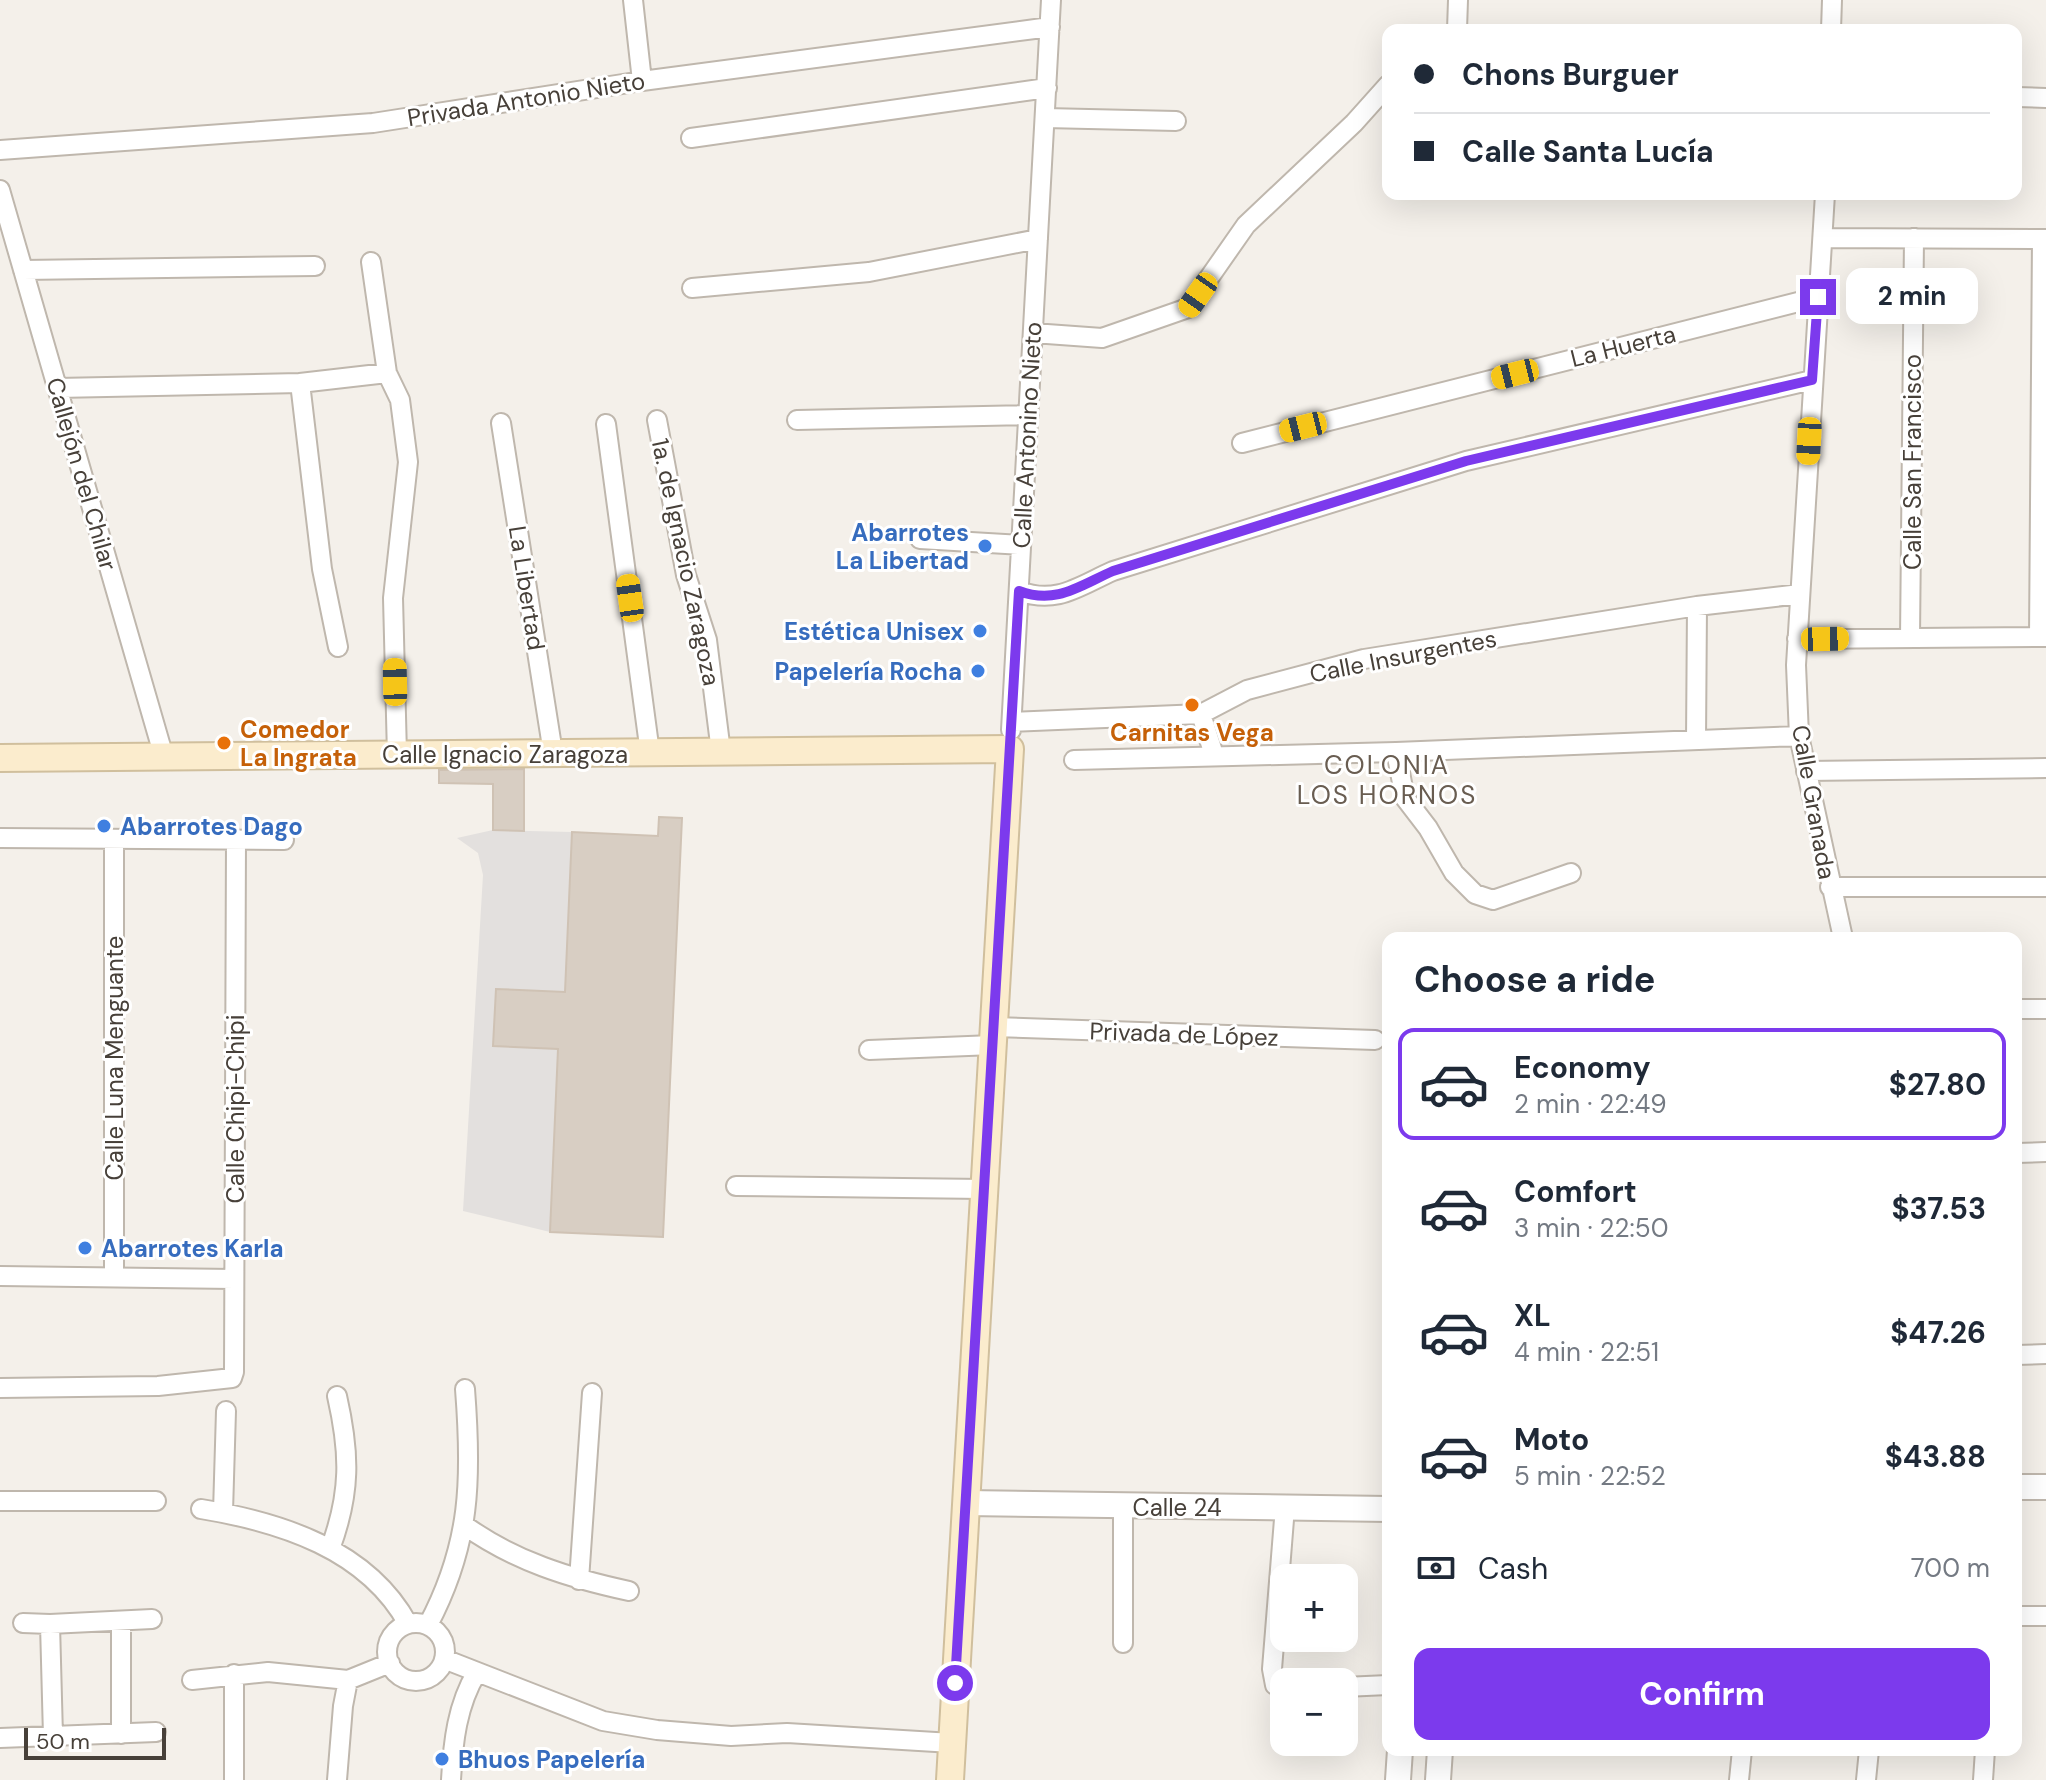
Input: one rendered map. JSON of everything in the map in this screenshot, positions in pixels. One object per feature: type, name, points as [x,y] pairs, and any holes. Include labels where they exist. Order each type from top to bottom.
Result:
[{"type":"main road","name":"Calle Ignacio Zaragoza","points":[[0,758],[1010,749]]},
{"type":"main road","name":"Calle Antonino Nieto","points":[[950,1780],[1010,749]]},
{"type":"street","points":[[633,0],[642,81]]},
{"type":"street","name":"Calle Antonino Nieto","points":[[1010,749],[1051,0]]},
{"type":"street","points":[[1457,24],[1458,0]]},
{"type":"street","points":[[1831,24],[1832,0]]},
{"type":"street","name":"Privada Antonio Nieto","points":[[0,150],[373,123],[642,81],[1050,27]]},
{"type":"street","points":[[691,138],[1047,88]]},
{"type":"street","points":[[1033,333],[1102,338],[1188,308],[1246,225],[1354,123],[1382,92]]},
{"type":"street","points":[[2022,97],[2046,98]]},
{"type":"street","points":[[1045,118],[1176,121]]},
{"type":"street","name":"Callejón del Chilar","points":[[0,190],[164,757]]},
{"type":"street","name":"Calle Granada","points":[[1825,200],[1796,665],[1799,736],[1841,932]]},
{"type":"street","points":[[1797,639],[2042,637],[2044,239],[1823,238]]},
{"type":"street","name":"Calle San Francisco","points":[[1910,638],[1914,238]]},
{"type":"street","points":[[692,288],[869,272],[1038,239]]},
{"type":"street","points":[[371,262],[387,373],[400,400],[408,462],[393,598],[397,755]]},
{"type":"street","points":[[23,270],[315,266]]},
{"type":"street","name":"La Huerta","points":[[1242,443],[1818,297]]},
{"type":"street","points":[[57,388],[300,383],[387,373]]},
{"type":"street","points":[[1019,591],[1031,595],[1058,596],[1113,571],[1466,461],[1812,380]]},
{"type":"street","points":[[300,383],[322,569],[338,647]]},
{"type":"street","name":"1a. de Ignacio Zaragoza","points":[[657,420],[677,539],[707,640],[721,752]]},
{"type":"street","points":[[797,420],[1028,420]]},
{"type":"street","points":[[921,427],[1028,420]]},
{"type":"street","name":"La Libertad","points":[[501,423],[553,753]]},
{"type":"street","points":[[606,424],[650,753]]},
{"type":"street","points":[[920,539],[1021,545]]},
{"type":"street","name":"Calle Insurgentes","points":[[1012,722],[1201,714],[1247,690],[1364,659],[1697,606],[1800,594]]},
{"type":"street","points":[[1696,740],[1697,606]]},
{"type":"street","points":[[1201,714],[1214,755]]},
{"type":"street","points":[[1074,760],[1396,752],[1799,736]]},
{"type":"street","points":[[1396,752],[1405,798],[1428,828],[1454,873],[1475,894],[1493,900],[1571,873]]},
{"type":"street","points":[[1806,771],[2046,768]]},
{"type":"street","points":[[0,838],[284,840]]},
{"type":"street","name":"Calle Luna Menguante","points":[[114,839],[114,1277]]},
{"type":"street","name":"Calle Chipi-Chipi","points":[[0,1388],[158,1386],[232,1378],[236,840]]},
{"type":"street","points":[[1830,887],[2046,887]]},
{"type":"street","points":[[2022,1009],[2046,1009]]},
{"type":"street","name":"Privada de López","points":[[869,1050],[993,1036],[1375,1040]]},
{"type":"street","points":[[2022,1153],[2046,1152]]},
{"type":"street","points":[[736,1186],[984,1189]]},
{"type":"street","points":[[0,1276],[234,1279]]},
{"type":"street","points":[[2022,1355],[2046,1354]]},
{"type":"street","points":[[428,1625],[451,1576],[464,1525],[469,1484],[465,1389]]},
{"type":"street","points":[[579,1580],[592,1393]]},
{"type":"street","points":[[330,1549],[348,1476],[345,1430],[337,1396]]},
{"type":"street","points":[[223,1512],[226,1411]]},
{"type":"street","points":[[2022,1487],[2046,1487]]},
{"type":"street","points":[[0,1501],[156,1501]]},
{"type":"street","name":"Calle 24","points":[[966,1503],[1382,1509]]},
{"type":"street","points":[[1123,1507],[1123,1643]]},
{"type":"street","points":[[1272,1668],[1285,1507]]},
{"type":"street","points":[[201,1509],[241,1515],[330,1549],[376,1580],[398,1604],[408,1624]]},
{"type":"street","points":[[464,1525],[493,1546],[542,1568],[629,1591]]},
{"type":"street","points":[[2022,1616],[2046,1616]]},
{"type":"street","points":[[23,1623],[152,1619]]},
{"type":"street","points":[[121,1621],[121,1734]]},
{"type":"street","points":[[50,1624],[53,1736]]},
{"type":"street","points":[[408,1624],[428,1625],[442,1639],[444,1659],[433,1675],[424,1680],[404,1678],[390,1663],[388,1644],[399,1628],[408,1624]]},
{"type":"street","points":[[444,1659],[603,1721],[657,1730],[731,1736],[787,1733],[952,1743]]},
{"type":"street","points":[[192,1680],[234,1674],[297,1673],[348,1680],[390,1663]]},
{"type":"street","points":[[451,1780],[457,1723],[465,1693],[477,1672]]},
{"type":"street","points":[[234,1674],[234,1780]]},
{"type":"street","points":[[337,1780],[348,1680]]},
{"type":"street","points":[[1358,1686],[1382,1685]]},
{"type":"street","points":[[0,1738],[156,1732]]},
{"type":"street","points":[[1398,1780],[1400,1756]]},
{"type":"street","points":[[1438,1780],[1440,1756]]},
{"type":"street","points":[[1739,1780],[1741,1756]]},
{"type":"street","points":[[1866,1780],[1868,1756]]},
{"type":"street","points":[[1983,1780],[1985,1756]]},
{"type":"shaded area","points":[[493,830],[572,832],[565,992],[496,990],[493,1046],[558,1049],[550,1232],[463,1211],[483,875],[478,853],[457,838]]},
{"type":"building","points":[[524,769],[524,831],[493,830],[493,784],[439,783],[439,770]]},
{"type":"building","points":[[659,817],[682,818],[663,1237],[550,1232],[558,1049],[493,1046],[496,989],[565,992],[572,832],[658,836]]},
{"type":"place","name":"Abarrotes La Libertad","points":[[985,546]]},
{"type":"place","name":"Estética Unisex","points":[[980,631]]},
{"type":"place","name":"Papelería Rocha","points":[[978,671]]},
{"type":"place","name":"Carnitas Vega","points":[[1192,705]]},
{"type":"place","name":"Comedor La Ingrata","points":[[224,743]]},
{"type":"place","name":"Abarrotes Dago","points":[[104,826]]},
{"type":"place","name":"Abarrotes Karla","points":[[85,1248]]},
{"type":"place","name":"Bhuos Papelería","points":[[442,1759]]},
{"type":"district","name":"COLONIA LOS HORNOS","points":[[1387,780]]},
{"type":"route","points":[[955,1683],[1019,591],[1031,595],[1058,596],[1113,571],[1466,461],[1812,380],[1818,297]]}]
